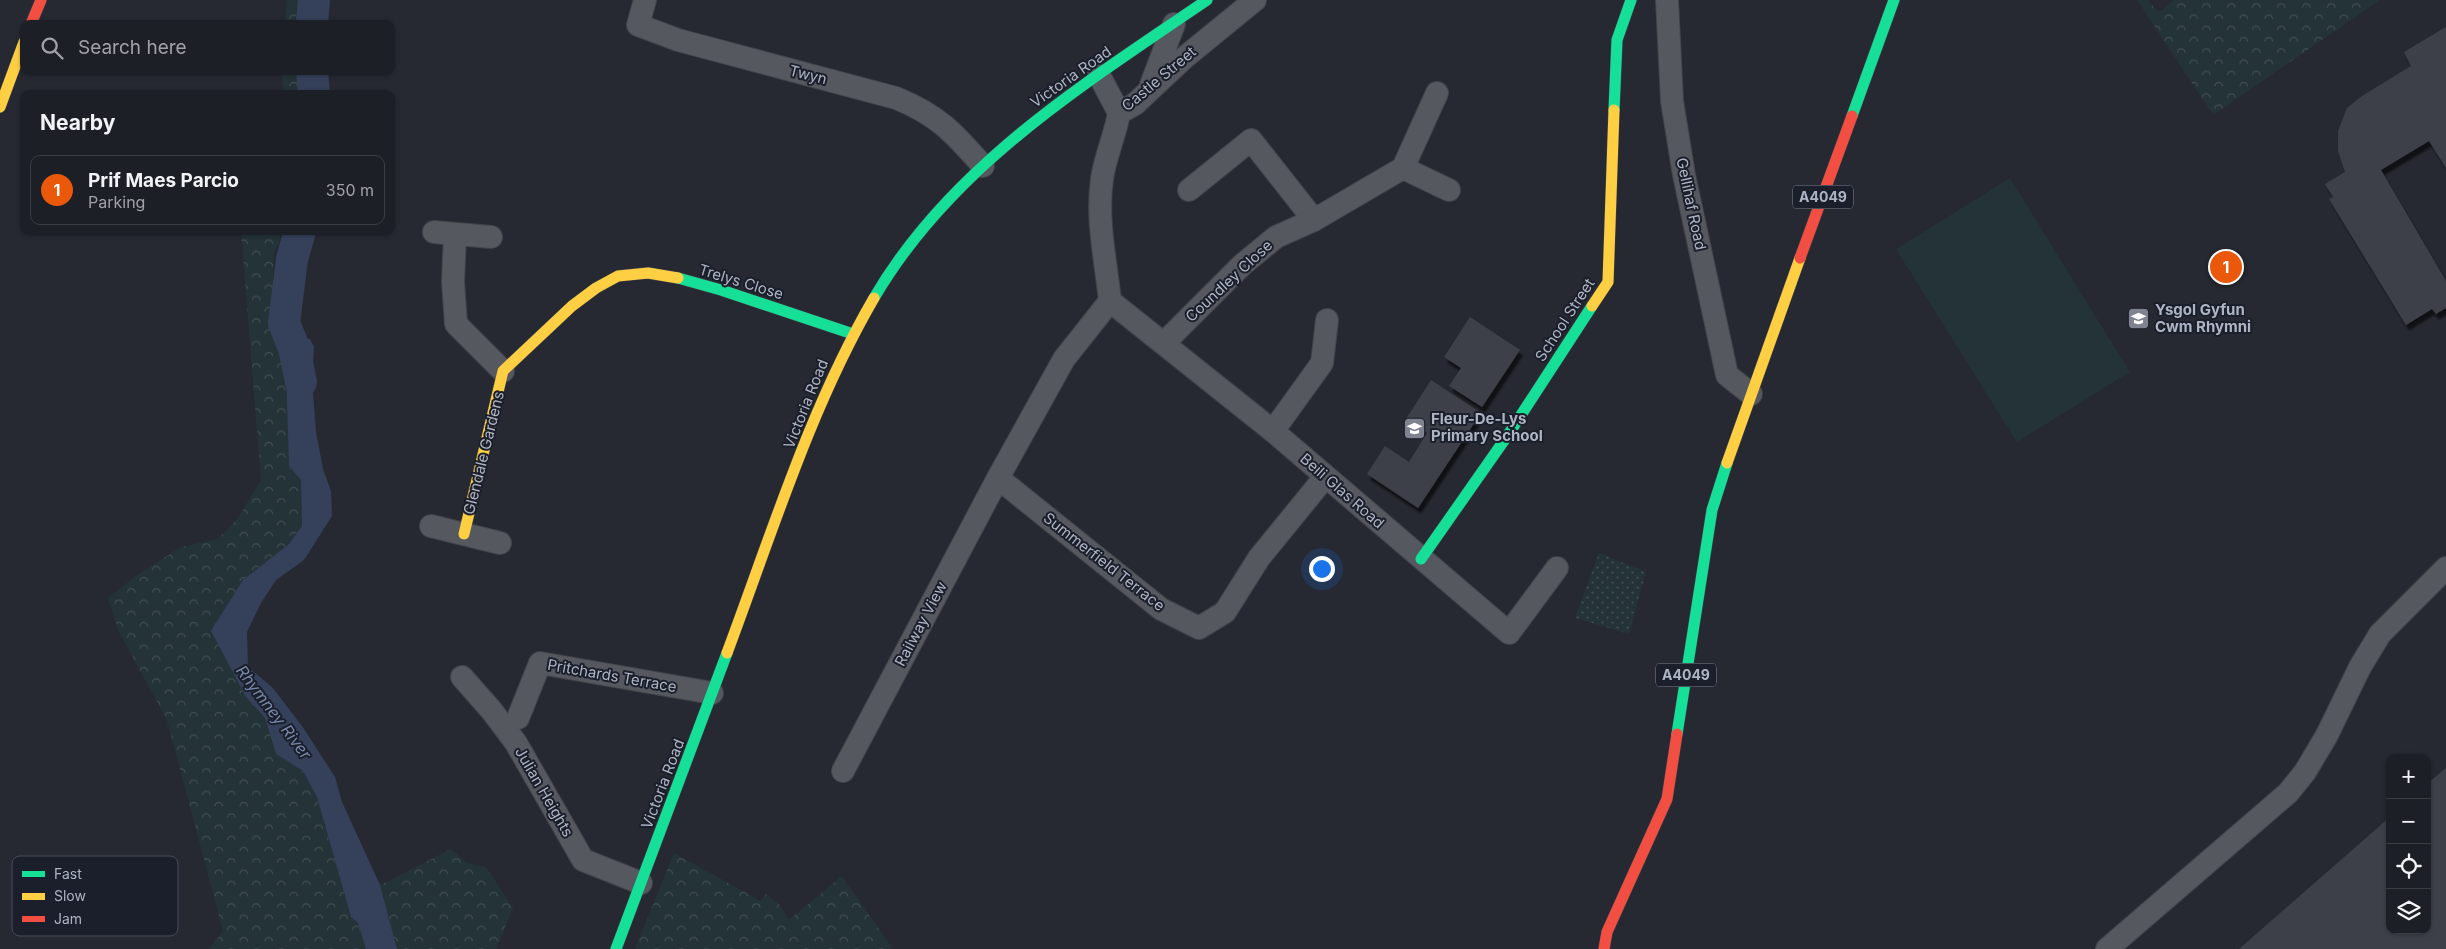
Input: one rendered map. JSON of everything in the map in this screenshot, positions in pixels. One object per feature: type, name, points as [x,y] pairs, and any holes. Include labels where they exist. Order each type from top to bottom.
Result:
[{"type":"main road","points":[[34,20],[41,0]]},
{"type":"main road","name":"Victoria Road","points":[[616,949],[808,436],[853,334],[888,274],[924,226],[983,166],[1046,111],[1208,0]]},
{"type":"main road","name":"School Street","points":[[1421,559],[1510,432],[1608,282],[1617,40],[1631,0]]},
{"type":"main road","name":"A4049","points":[[1604,949],[1607,932],[1667,799],[1712,510],[1751,394],[1894,0]]},
{"type":"main road","points":[[0,107],[20,53]]},
{"type":"main road","name":"Trelys Close","points":[[618,276],[648,273],[677,278],[721,290],[853,334]]},
{"type":"main road","name":"Glendale Gardens","points":[[464,534],[503,371],[572,306],[618,276]]},
{"type":"street","name":"Twyn","points":[[645,0],[638,25],[678,40],[896,98],[922,108],[952,132],[983,166]]},
{"type":"street","name":"Castle Street","points":[[1110,301],[1100,216],[1102,179],[1115,139],[1119,113],[1135,104],[1184,58],[1255,0]]},
{"type":"street","name":"Gellihaf Road","points":[[1673,4],[1672,101],[1684,175],[1727,375],[1751,394]]},
{"type":"street","points":[[1149,91],[1174,24]]},
{"type":"street","points":[[1099,75],[1119,113]]},
{"type":"street","points":[[1437,94],[1403,168],[1449,190]]},
{"type":"street","points":[[1189,190],[1252,140],[1314,220]]},
{"type":"street","name":"Coundley Close","points":[[1164,343],[1242,265],[1276,237],[1314,220],[1403,168]]},
{"type":"street","name":"Glendale Gardens","points":[[491,237],[444,233],[453,282],[456,324],[503,371]]},
{"type":"street","name":"Beili Glas Road","points":[[1110,301],[1273,431],[1509,632],[1556,568]]},
{"type":"street","name":"Railway View","points":[[843,770],[998,478],[1064,359],[1110,301]]},
{"type":"street","points":[[1273,431],[1322,363],[1327,320]]},
{"type":"street","name":"Summerfield Terrace","points":[[998,478],[1161,609],[1199,628],[1224,612],[1259,558],[1325,477]]},
{"type":"street","points":[[431,526],[500,543]]},
{"type":"street","points":[[2107,949],[2288,793],[2305,772],[2327,735],[2360,667],[2380,634],[2446,568]]},
{"type":"street","name":"Pritchards Terrace","points":[[518,718],[540,663],[712,693]]},
{"type":"street","name":"Julian Heights","points":[[462,677],[492,711],[516,743],[583,860],[641,883]]},
{"type":"green space","points":[[287,0],[302,0],[300,20],[285,20]]},
{"type":"green space","points":[[2137,0],[2148,0],[2156,10],[2161,11],[2174,0],[2380,0],[2213,115]]},
{"type":"green space","points":[[282,75],[297,75],[299,90],[283,90]]},
{"type":"green space","points":[[2010,178],[2130,372],[2017,442],[1896,249]]},
{"type":"green space","points":[[241,235],[281,235],[274,253],[273,284],[276,340],[286,371],[289,466],[301,480],[302,526],[289,544],[243,580],[246,697],[265,718],[276,754],[303,771],[317,797],[351,917],[358,923],[366,949],[209,949],[223,931],[167,720],[118,630],[108,598],[137,575],[181,547],[218,539],[238,518],[261,480]]},
{"type":"green space","points":[[1599,553],[1646,572],[1629,634],[1575,618]]},
{"type":"green space","points":[[451,849],[467,863],[486,867],[513,908],[496,949],[397,949],[380,885]]},
{"type":"green space","points":[[674,853],[761,901],[766,894],[780,905],[789,920],[842,876],[893,949],[635,949]]},
{"type":"water","points":[[310,339],[314,347],[312,380],[316,432],[323,469],[331,491],[332,516],[304,560],[276,580],[261,603],[247,632],[248,667],[272,687],[302,726],[335,777],[342,802],[380,885],[397,949],[366,949],[358,923],[351,917],[317,797],[303,771],[276,754],[265,718],[246,697],[211,631],[243,580],[289,544],[302,526],[301,480],[289,466],[286,371],[276,340]]},
{"type":"building","points":[[2446,27],[2446,168],[2429,141],[2381,170],[2446,281],[2446,308],[2436,314],[2432,309],[2406,325],[2329,199],[2333,197],[2325,184],[2345,172],[2338,151],[2338,131],[2347,108],[2362,96],[2411,66],[2404,52]]},
{"type":"building","points":[[1470,317],[1520,350],[1482,407],[1449,386],[1461,368],[1444,357]]},
{"type":"building","points":[[1431,380],[1481,413],[1418,508],[1367,474],[1385,446],[1409,462],[1427,433],[1406,419]]},
{"type":"building","points":[[2446,768],[2446,949],[2239,949],[2386,820],[2386,934],[2431,934],[2431,781]]},
{"type":"waterway","name":"Rhymney River","points":[[312,20],[314,0]]},
{"type":"waterway","name":"Rhymney River","points":[[312,75],[314,90]]},
{"type":"waterway","name":"Rhymney River","points":[[299,235],[292,259],[284,323],[294,348],[301,382]]},
{"type":"traffic: fast","points":[[874,298],[905,251],[941,208],[981,168],[1023,131],[1068,96],[1207,0]]},
{"type":"traffic: fast","points":[[1614,110],[1617,40],[1631,0]]},
{"type":"traffic: fast","points":[[1852,116],[1894,0]]},
{"type":"traffic: fast","points":[[678,278],[721,290],[853,334]]},
{"type":"traffic: fast","points":[[1421,559],[1510,432],[1592,306]]},
{"type":"traffic: fast","points":[[1677,734],[1712,510],[1727,463]]},
{"type":"traffic: fast","points":[[616,949],[727,653]]},
{"type":"traffic: slow","points":[[0,107],[20,53]]},
{"type":"traffic: slow","points":[[1592,306],[1608,282],[1614,110]]},
{"type":"traffic: slow","points":[[1727,463],[1800,258]]},
{"type":"traffic: slow","points":[[464,534],[503,371],[572,306],[596,288],[618,276],[648,273],[678,278]]},
{"type":"traffic: slow","points":[[727,653],[811,427],[830,383],[874,298]]},
{"type":"traffic: jam","points":[[33,20],[41,0]]},
{"type":"traffic: jam","points":[[1800,258],[1852,116]]},
{"type":"traffic: jam","points":[[1604,949],[1607,932],[1667,799],[1677,734]]},
{"type":"place","name":"Prif Maes Parcio","points":[[2226,267]]},
{"type":"place","name":"Ysgol Gyfun Cwm Rhymni","points":[[2139,319]]},
{"type":"place","name":"Fleur-De-Lys Primary School","points":[[1415,428]]}]
